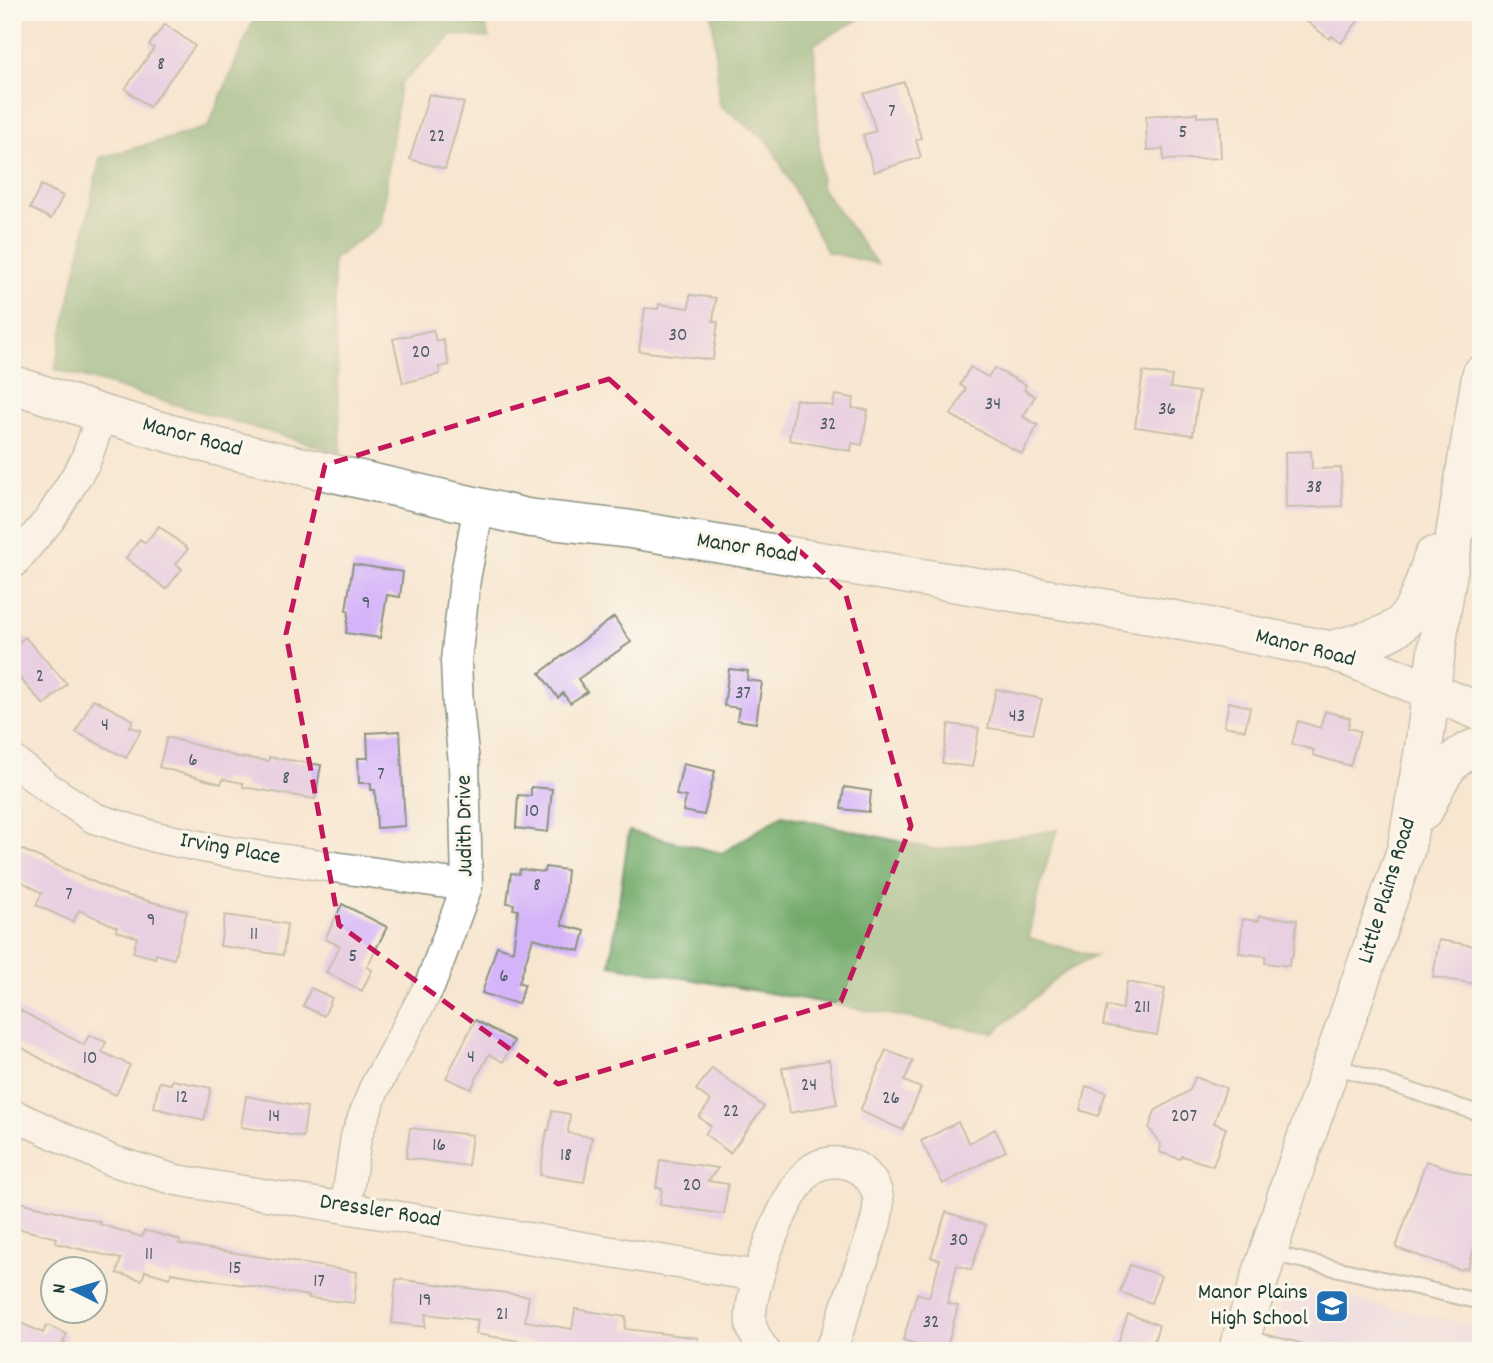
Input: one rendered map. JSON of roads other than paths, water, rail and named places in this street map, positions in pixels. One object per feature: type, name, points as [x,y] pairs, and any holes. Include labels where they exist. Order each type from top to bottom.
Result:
[{"type":"street","name":"Little Plains Road","points":[[1239,1344],[1406,849],[1481,374]]},
{"type":"street","name":"Manor Road","points":[[12,384],[102,414],[218,447],[529,518],[628,529],[1160,617],[1330,650],[1481,712]]},
{"type":"street","points":[[12,564],[50,519],[85,462],[102,414]]},
{"type":"street","points":[[1330,650],[1387,635],[1404,624],[1417,603],[1464,469]]},
{"type":"street","name":"Judith Drive","points":[[346,1206],[356,1137],[374,1088],[430,985],[467,886],[465,777],[456,661],[466,579],[479,506]]},
{"type":"street","points":[[1406,849],[1441,775],[1453,760],[1466,750],[1481,746]]},
{"type":"street","name":"Irving Place","points":[[12,760],[93,818],[155,837],[223,851],[467,886]]},
{"type":"street","name":"Dressler Road","points":[[12,1114],[110,1160],[176,1180],[757,1276]]},
{"type":"street","points":[[765,1351],[751,1325],[750,1306],[757,1276],[786,1204],[804,1175],[816,1166],[832,1162],[848,1163],[862,1170],[873,1183],[878,1198],[876,1221],[835,1340],[828,1351]]},
{"type":"lane","points":[[1332,1065],[1481,1114]]},
{"type":"lane","points":[[1268,1252],[1481,1302]]},
{"type":"lane","points":[[1239,1344],[1299,1351]]},
{"type":"place","name":"Manor Plains High School","points":[[1332,1306]]}]
